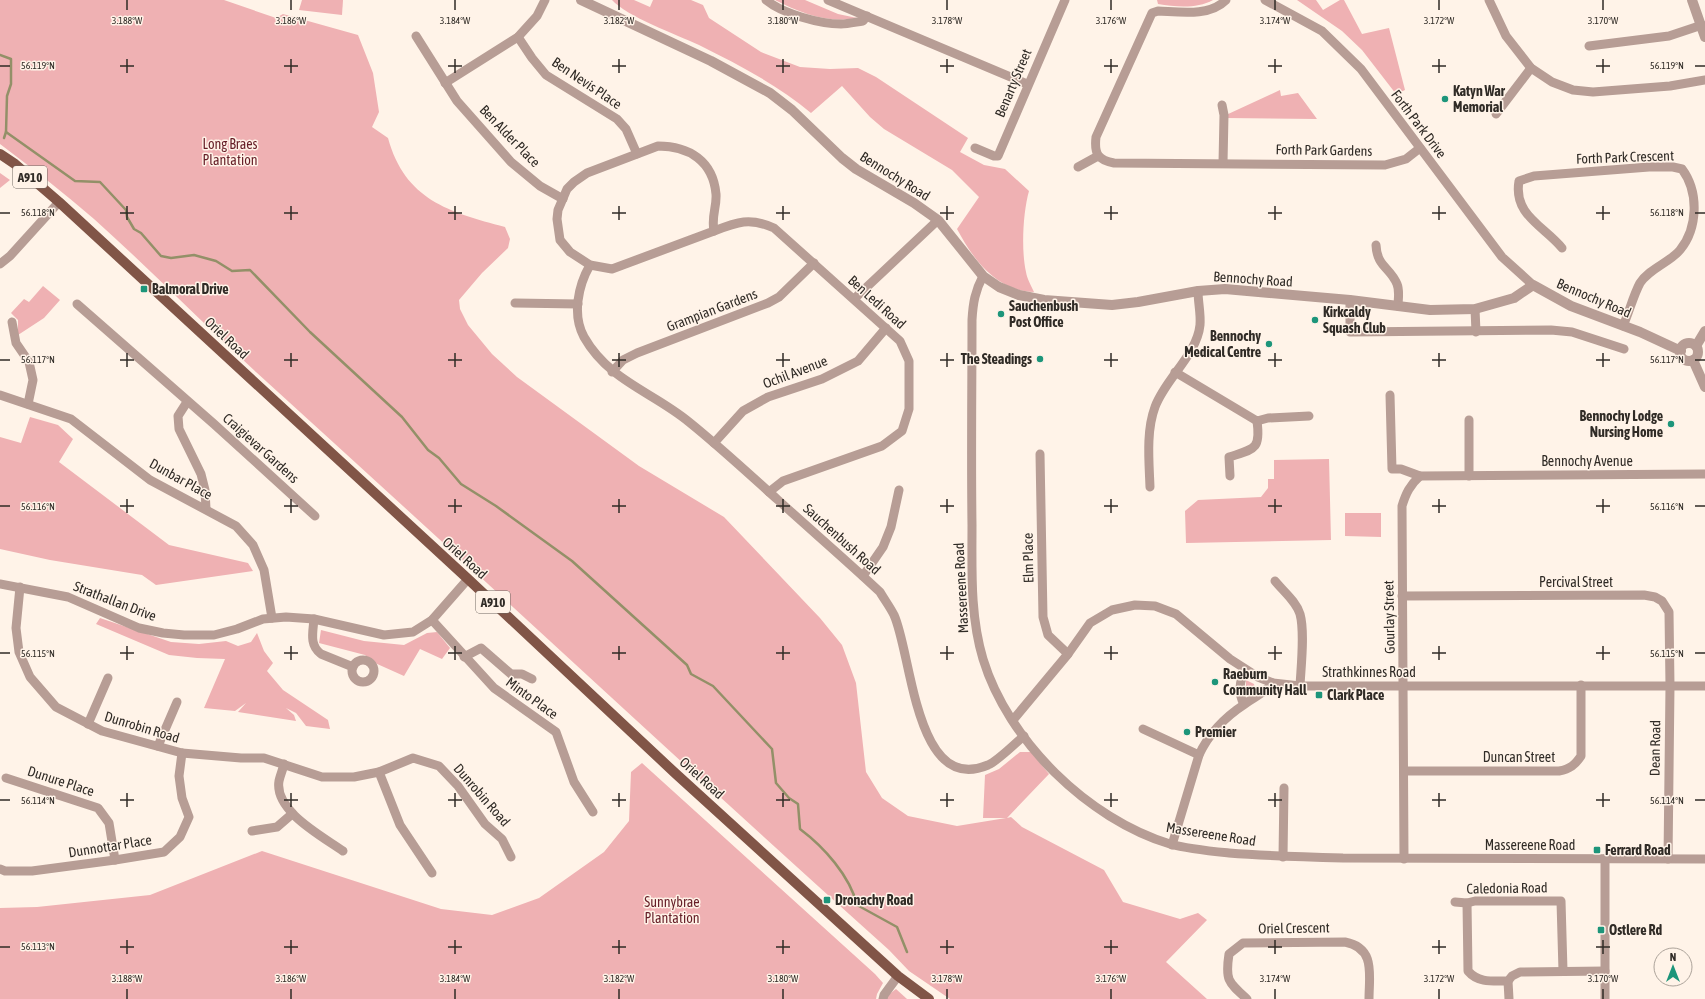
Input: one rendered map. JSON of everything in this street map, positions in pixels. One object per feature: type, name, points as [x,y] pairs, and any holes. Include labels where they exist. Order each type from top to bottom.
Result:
[{"type":"main road","name":"Oriel Road","points":[[0,154],[15,164],[59,202],[468,579],[675,773],[898,976],[929,999]]},
{"type":"street","points":[[445,83],[518,37],[537,16],[545,0]]},
{"type":"street","name":"Bennochy Road","points":[[581,0],[595,3],[711,61],[770,93],[792,110],[842,158],[856,169],[914,203],[938,220],[983,276],[999,287],[1019,296],[1072,303],[1112,305],[1138,302],[1198,291],[1225,290],[1350,300],[1430,310],[1475,309],[1514,298],[1533,285],[1570,306],[1623,326],[1681,351]]},
{"type":"street","points":[[766,0],[806,18],[824,22],[841,24],[863,21],[868,16]]},
{"type":"street","points":[[828,0],[1028,84]]},
{"type":"street","name":"Benarty Street","points":[[975,148],[994,156],[998,156],[1065,0]]},
{"type":"street","points":[[1078,167],[1098,156],[1095,147],[1096,137],[1152,13],[1158,11],[1203,12],[1219,7],[1226,0]]},
{"type":"street","name":"Forth Park Drive","points":[[1265,0],[1276,2],[1322,31],[1361,69],[1502,257],[1533,285]]},
{"type":"street","points":[[1489,0],[1506,36],[1531,68],[1552,82],[1573,90],[1593,92],[1670,86],[1705,80]]},
{"type":"street","points":[[1692,0],[1705,36]]},
{"type":"street","points":[[1589,46],[1669,36],[1702,25]]},
{"type":"street","name":"Ben Alder Place","points":[[416,36],[457,101],[511,162],[540,186],[563,199]]},
{"type":"street","name":"Ben Nevis Place","points":[[518,37],[546,75],[617,119],[626,129],[637,154]]},
{"type":"street","points":[[1496,114],[1531,68]]},
{"type":"street","points":[[1222,105],[1224,115],[1223,163]]},
{"type":"street","points":[[658,146],[670,146],[685,150],[702,161],[712,179],[716,195],[712,222],[714,231],[612,269],[590,265],[570,252],[560,240],[557,219],[563,199],[567,189],[587,173],[658,146]]},
{"type":"street","name":"Forth Park Gardens","points":[[1098,156],[1104,161],[1114,163],[1385,165],[1406,159],[1420,148]]},
{"type":"street","name":"Forth Park Crescent","points":[[1562,248],[1553,236],[1542,229],[1521,206],[1518,188],[1519,181],[1534,176],[1626,169],[1673,167],[1682,170],[1689,179],[1693,197],[1694,217],[1690,232],[1680,250],[1650,273],[1640,284],[1623,326]]},
{"type":"street","points":[[0,264],[10,256],[59,202]]},
{"type":"street","points":[[854,299],[938,220]]},
{"type":"street","name":"Ben Ledi Road","points":[[714,231],[737,222],[750,221],[764,223],[774,228],[900,341],[909,360],[910,409],[902,431],[882,446],[783,481],[769,492]]},
{"type":"street","points":[[1376,245],[1378,259],[1397,284],[1399,294],[1398,306]]},
{"type":"street","name":"Grampian Gardens","points":[[612,372],[623,360],[637,353],[768,303],[784,292],[814,263]]},
{"type":"street","name":"Sauchenbush Road","points":[[590,265],[579,289],[579,319],[583,336],[597,357],[612,372],[688,421],[880,592],[894,615],[924,730],[934,749],[954,766],[966,770],[990,764],[1024,736]]},
{"type":"street","name":"Massereene Road","points":[[983,276],[976,288],[973,301],[971,450],[973,604],[975,624],[983,659],[995,690],[1013,720],[1024,736],[1060,777],[1081,796],[1115,820],[1146,836],[1172,844],[1213,851],[1283,857],[1404,859],[1705,859]]},
{"type":"street","points":[[1150,486],[1150,430],[1155,407],[1175,372],[1192,350],[1200,325],[1198,291]]},
{"type":"street","points":[[1350,300],[1350,332],[1476,332],[1551,330],[1572,332],[1624,349]]},
{"type":"street","points":[[515,303],[578,304]]},
{"type":"street","name":"Craigievar Gardens","points":[[77,304],[187,402],[214,424],[315,516]]},
{"type":"street","points":[[1475,309],[1476,332]]},
{"type":"street","points":[[12,322],[16,343],[29,362],[33,380],[28,404]]},
{"type":"street","name":"Ochil Avenue","points":[[714,443],[743,412],[768,396],[822,379],[858,360],[886,328]]},
{"type":"street","points":[[1693,360],[1698,354],[1696,346],[1705,331]]},
{"type":"street","points":[[1693,360],[1685,360],[1681,351],[1686,344],[1696,346]]},
{"type":"street","points":[[1693,360],[1705,387]]},
{"type":"street","points":[[1175,372],[1257,421],[1268,418],[1309,416]]},
{"type":"street","name":"Dunbar Place","points":[[0,395],[71,419],[150,480],[236,526],[253,545],[264,570],[272,618]]},
{"type":"street","name":"Bennochy Avenue","points":[[1390,396],[1392,473],[1400,469],[1420,476],[1705,474]]},
{"type":"street","points":[[187,402],[178,416],[179,429],[201,474],[205,490],[206,509]]},
{"type":"street","points":[[1469,420],[1469,476]]},
{"type":"street","points":[[1230,476],[1229,457],[1252,449],[1258,443],[1259,436],[1257,421]]},
{"type":"street","name":"Elm Place","points":[[1040,454],[1043,617],[1048,635],[1068,654]]},
{"type":"street","name":"Gourlay Street","points":[[1404,859],[1402,506],[1405,494],[1410,485],[1420,476]]},
{"type":"street","points":[[863,576],[883,547],[891,527],[899,490]]},
{"type":"street","name":"Strathallan Drive","points":[[0,584],[68,597],[139,628],[163,633],[214,635],[272,618],[314,619],[384,635],[413,632],[432,620],[468,579]]},
{"type":"street","points":[[1275,581],[1292,600],[1299,612],[1302,626],[1300,686]]},
{"type":"street","name":"Dunrobin Road","points":[[20,587],[16,628],[19,652],[30,677],[56,707],[102,731],[182,753],[241,758],[264,758],[322,777],[354,777],[379,772],[413,758],[439,766],[458,786],[485,824],[502,839],[511,857]]},
{"type":"street","name":"Percival Street","points":[[1402,596],[1644,595],[1655,597],[1662,601],[1669,612],[1670,686]]},
{"type":"street","name":"Strathkinnes Road","points":[[1013,720],[1068,654],[1090,623],[1112,610],[1135,606],[1155,606],[1176,614],[1230,659],[1246,670],[1273,683],[1300,686],[1705,686]]},
{"type":"street","points":[[314,619],[312,642],[317,652],[353,667]]},
{"type":"street","name":"Minto Place","points":[[432,620],[464,657],[494,688],[556,732],[574,782],[594,812]]},
{"type":"street","name":"Minto Place","points":[[464,657],[481,648],[511,674],[522,674],[532,679]]},
{"type":"street","points":[[1244,704],[1240,698],[1241,677],[1246,670]]},
{"type":"street","points":[[88,724],[108,678]]},
{"type":"street","points":[[1172,844],[1199,754],[1215,728],[1244,704],[1269,688],[1273,683]]},
{"type":"street","name":"Duncan Street","points":[[1404,771],[1559,771],[1569,769],[1576,764],[1581,756],[1581,685]]},
{"type":"street","name":"Dean Road","points":[[1668,859],[1670,686]]},
{"type":"street","points":[[158,746],[177,702]]},
{"type":"street","points":[[1143,729],[1199,754]]},
{"type":"street","name":"Dunnottar Place","points":[[0,869],[6,871],[32,871],[164,852],[180,838],[189,816],[182,798],[179,776],[182,753]]},
{"type":"street","points":[[284,764],[278,782],[280,798],[292,814],[343,851]]},
{"type":"street","points":[[379,772],[400,825],[432,874]]},
{"type":"street","name":"Dunure Place","points":[[6,778],[98,808],[108,823],[115,860]]},
{"type":"street","points":[[1283,857],[1284,788]]},
{"type":"street","points":[[252,831],[277,827],[292,814]]},
{"type":"street","points":[[1605,859],[1605,999]]},
{"type":"street","name":"Caledonia Road","points":[[1455,902],[1561,901],[1563,971]]},
{"type":"street","points":[[1467,903],[1468,971],[1473,976],[1482,980],[1508,981]]},
{"type":"street","name":"Oriel Crescent","points":[[1247,999],[1232,985],[1226,972],[1229,954],[1243,943],[1345,942],[1359,946],[1365,952],[1369,960],[1369,999]]},
{"type":"street","points":[[1509,999],[1508,981],[1512,976],[1520,972],[1605,971]]},
{"type":"street","points":[[883,999],[884,995],[898,976]]},
{"type":"green space","name":"Long Braes Plantation","points":[[0,0],[224,0],[276,18],[283,14],[358,35],[373,73],[379,112],[372,127],[388,138],[396,159],[406,176],[418,189],[432,200],[448,209],[505,227],[510,239],[508,248],[482,273],[459,300],[460,309],[468,325],[492,354],[517,377],[639,466],[724,517],[820,618],[842,645],[856,683],[866,772],[882,798],[908,816],[957,826],[1006,818],[983,818],[985,775],[999,769],[1020,752],[1031,752],[1049,774],[1007,818],[1011,817],[1022,827],[1104,870],[1123,902],[1180,919],[1198,913],[1207,920],[1166,962],[1207,999],[950,999],[909,971],[889,950],[236,353],[115,238],[36,171],[0,144]]},
{"type":"green space","points":[[302,0],[343,0],[342,15],[299,10]]},
{"type":"green space","points":[[612,0],[634,0],[650,7],[653,0],[691,0],[703,5],[709,18],[761,52],[800,67],[830,69],[858,68],[876,77],[968,138],[960,152],[984,165],[1005,169],[1029,191],[1024,220],[1024,263],[1028,280],[1034,292],[1020,290],[997,280],[978,262],[963,240],[957,229],[979,197],[952,170],[884,129],[870,117],[842,86],[811,113],[785,93],[757,76],[699,45],[640,19]]},
{"type":"green space","points":[[775,0],[805,0],[838,14],[857,18],[836,20],[815,16],[794,9]]},
{"type":"green space","points":[[1157,0],[1213,0],[1200,5],[1172,6],[1158,4]]},
{"type":"green space","points":[[1297,0],[1316,0],[1323,10],[1340,0],[1344,0],[1362,34],[1389,28],[1405,90],[1396,94],[1362,50],[1342,31]]},
{"type":"green space","points":[[1280,90],[1281,96],[1298,93],[1317,119],[1226,118],[1226,115]]},
{"type":"green space","points":[[0,173],[10,180],[0,188]]},
{"type":"green space","points":[[43,286],[60,300],[44,318],[18,335],[18,320],[11,313],[24,299],[29,302]]},
{"type":"green space","points":[[30,417],[58,425],[73,439],[59,462],[169,545],[248,563],[253,571],[156,585],[142,575],[50,560],[0,549],[0,437],[21,443]]},
{"type":"green space","points":[[1329,459],[1331,540],[1186,543],[1185,511],[1198,500],[1261,497],[1268,488],[1268,479],[1274,479],[1274,460]]},
{"type":"green space","points":[[1345,513],[1381,513],[1381,537],[1345,536]]},
{"type":"green space","points":[[100,618],[171,642],[199,644],[226,641],[238,646],[251,642],[257,633],[264,651],[273,663],[267,671],[283,690],[328,720],[330,729],[306,726],[296,713],[286,708],[294,715],[296,721],[238,712],[246,703],[235,711],[204,708],[225,659],[169,655],[96,624]]},
{"type":"green space","points":[[321,630],[364,641],[404,645],[427,633],[437,632],[450,648],[442,659],[420,649],[404,676],[375,663],[365,655],[319,643]]},
{"type":"green space","points":[[1246,680],[1254,684],[1255,689],[1246,695]]},
{"type":"green space","name":"Sunnybrae Plantation","points":[[642,763],[875,974],[883,983],[876,999],[0,999],[0,908],[37,907],[150,895],[262,851],[441,909],[492,915],[539,898],[604,852],[629,821],[631,772]]},
{"type":"green space","points":[[896,989],[907,999],[887,999],[887,996]]},
{"type":"waterway","points":[[0,55],[11,59],[11,84],[7,96],[6,132],[75,181],[100,182],[126,210],[127,217],[134,229],[141,233],[161,256],[171,258],[194,255],[216,261],[232,271],[250,270],[310,332],[402,417],[428,450],[439,458],[461,484],[496,506],[572,561],[687,665],[691,674],[713,686],[772,749],[776,783],[789,798],[798,804],[800,829],[818,844],[835,863],[849,883],[857,905],[897,927],[907,952]]},
{"type":"waterway","points":[[4,138],[6,132]]},
{"type":"place","name":"Katyn War Memorial","points":[[1445,99]]},
{"type":"place","name":"Balmoral Drive","points":[[144,289]]},
{"type":"place","name":"Sauchenbush Post Office","points":[[1001,314]]},
{"type":"place","name":"Kirkcaldy Squash Club","points":[[1315,320]]},
{"type":"place","name":"Bennochy Medical Centre","points":[[1269,344]]},
{"type":"place","name":"The Steadings","points":[[1040,359]]},
{"type":"place","name":"Bennochy Lodge Nursing Home","points":[[1671,424]]},
{"type":"place","name":"Raeburn Community Hall","points":[[1215,682]]},
{"type":"place","name":"Clark Place","points":[[1319,695]]},
{"type":"place","name":"Premier","points":[[1187,732]]},
{"type":"place","name":"Ferrard Road","points":[[1597,850]]},
{"type":"place","name":"Dronachy Road","points":[[827,900]]},
{"type":"place","name":"Ostlere Rd","points":[[1601,930]]}]
